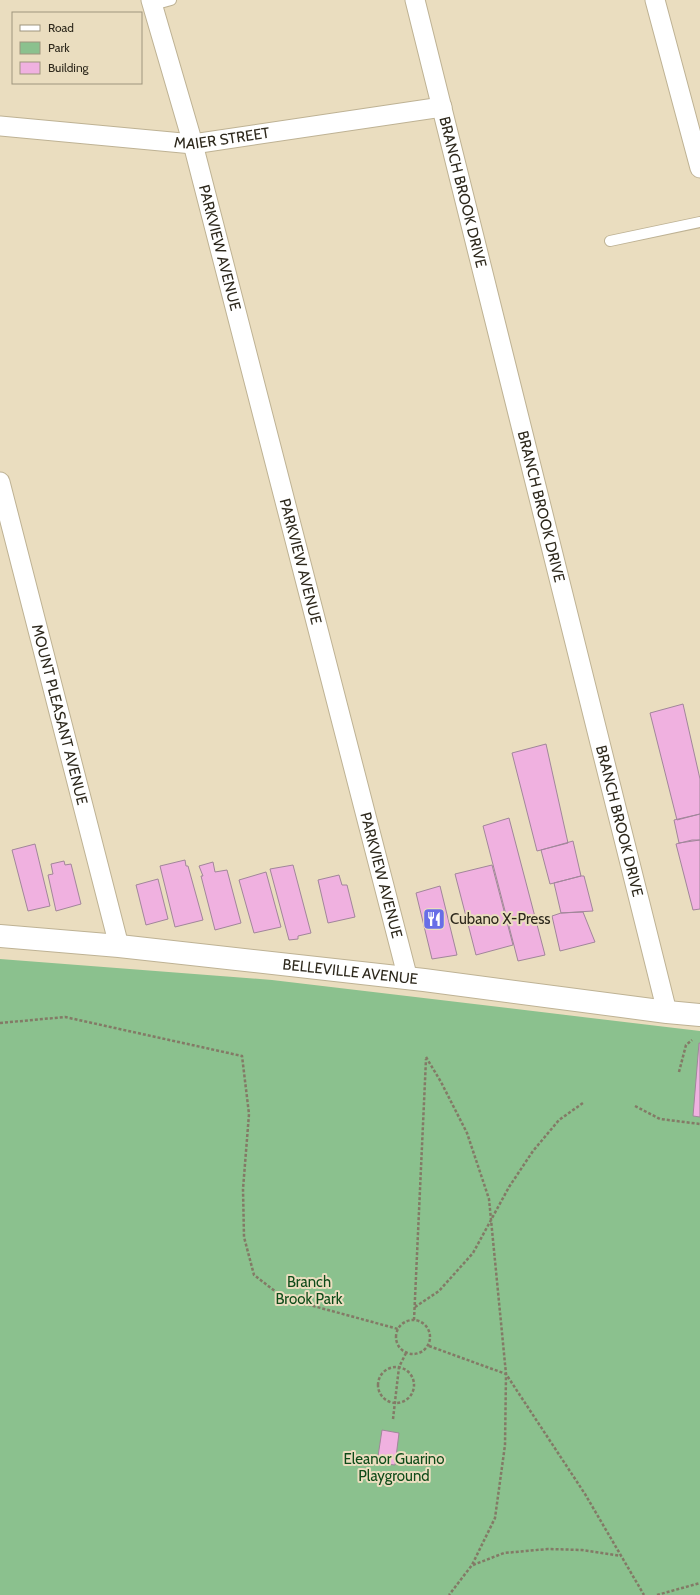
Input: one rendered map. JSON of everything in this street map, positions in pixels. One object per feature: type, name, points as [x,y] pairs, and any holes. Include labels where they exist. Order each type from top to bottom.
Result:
[{"type":"main road","name":"BELLEVILLE AVENUE","points":[[0,936],[119,946],[408,979],[700,1015]]},
{"type":"street","name":"BRANCH BROOK DRIVE","points":[[415,0],[667,1012]]},
{"type":"street","points":[[655,0],[700,168]]},
{"type":"street","name":"PARKVIEW AVENUE","points":[[152,2],[193,144],[408,979]]},
{"type":"street","name":"MAIER STREET","points":[[0,126],[193,144],[442,107]]},
{"type":"street","name":"MOUNT PLEASANT AVENUE","points":[[0,482],[119,946]]},
{"type":"lane","points":[[152,2],[171,0]]},
{"type":"lane","points":[[610,241],[700,222]]},
{"type":"path","points":[[0,1023],[65,1017],[242,1056],[249,1114],[243,1189],[244,1237],[254,1275],[284,1298],[398,1329]]},
{"type":"path","points":[[679,1072],[686,1045],[692,1040]]},
{"type":"path","points":[[414,1320],[426,1057],[441,1082],[467,1133],[489,1199],[506,1374],[506,1445],[495,1518],[472,1565],[449,1595]]},
{"type":"path","points":[[415,1307],[439,1291],[473,1253],[509,1187],[533,1151],[560,1120],[583,1103]]},
{"type":"path","points":[[635,1106],[660,1119],[700,1124]]},
{"type":"path","points":[[414,1320],[425,1324],[429,1329],[431,1340],[429,1346],[421,1353],[416,1354],[406,1353],[398,1346],[396,1340],[398,1329],[405,1322],[414,1320]]},
{"type":"path","points":[[429,1346],[506,1374],[586,1494],[644,1595]]},
{"type":"path","points":[[393,1418],[399,1367],[406,1353]]},
{"type":"path","points":[[392,1367],[399,1367],[409,1372],[412,1376],[414,1388],[404,1402],[395,1403],[382,1396],[378,1385],[382,1374],[392,1367]]},
{"type":"path","points":[[472,1565],[504,1553],[548,1549],[582,1550],[621,1556]]},
{"type":"path","points":[[657,1595],[700,1583]]},
{"type":"green space","name":"Branch Brook Park","points":[[0,959],[272,980],[700,1031],[700,1595],[0,1595]]},
{"type":"building","points":[[683,704],[700,779],[700,814],[677,820],[650,713]]},
{"type":"building","points":[[546,744],[568,843],[537,851],[512,753]]},
{"type":"building","points":[[700,814],[700,840],[679,843],[674,820]]},
{"type":"building","points":[[509,818],[545,955],[518,961],[483,826]]},
{"type":"building","points":[[692,840],[700,840],[700,909],[693,910],[676,844]]},
{"type":"building","points":[[573,841],[581,876],[550,884],[541,850]]},
{"type":"building","points":[[35,844],[50,906],[28,911],[12,850]]},
{"type":"building","points":[[185,860],[203,920],[175,927],[160,866]]},
{"type":"building","points":[[64,861],[65,865],[71,864],[81,904],[56,911],[48,875],[53,874],[51,864]]},
{"type":"building","points":[[213,862],[215,872],[227,870],[241,923],[215,930],[201,876],[203,876],[199,866]]},
{"type":"building","points":[[293,865],[311,933],[298,936],[298,939],[289,940],[270,869]]},
{"type":"building","points":[[492,865],[513,945],[476,955],[455,874]]},
{"type":"building","points":[[266,872],[281,927],[254,933],[239,880]]},
{"type":"building","points":[[339,875],[342,885],[347,885],[355,917],[328,923],[318,880]]},
{"type":"building","points":[[584,876],[593,911],[561,913],[554,883]]},
{"type":"building","points":[[158,879],[168,919],[146,925],[136,885]]},
{"type":"building","points":[[440,886],[457,955],[432,959],[416,893]]},
{"type":"building","points":[[583,912],[595,942],[560,951],[552,916],[561,913]]},
{"type":"building","points":[[700,1043],[700,1117],[693,1116]]},
{"type":"building","points":[[382,1430],[399,1433],[395,1465],[377,1463]]},
{"type":"place","name":"Cubano X-Press","points":[[434,919]]},
{"type":"park label","name":"Eleanor Guarino Playground","points":[[394,1468]]}]
